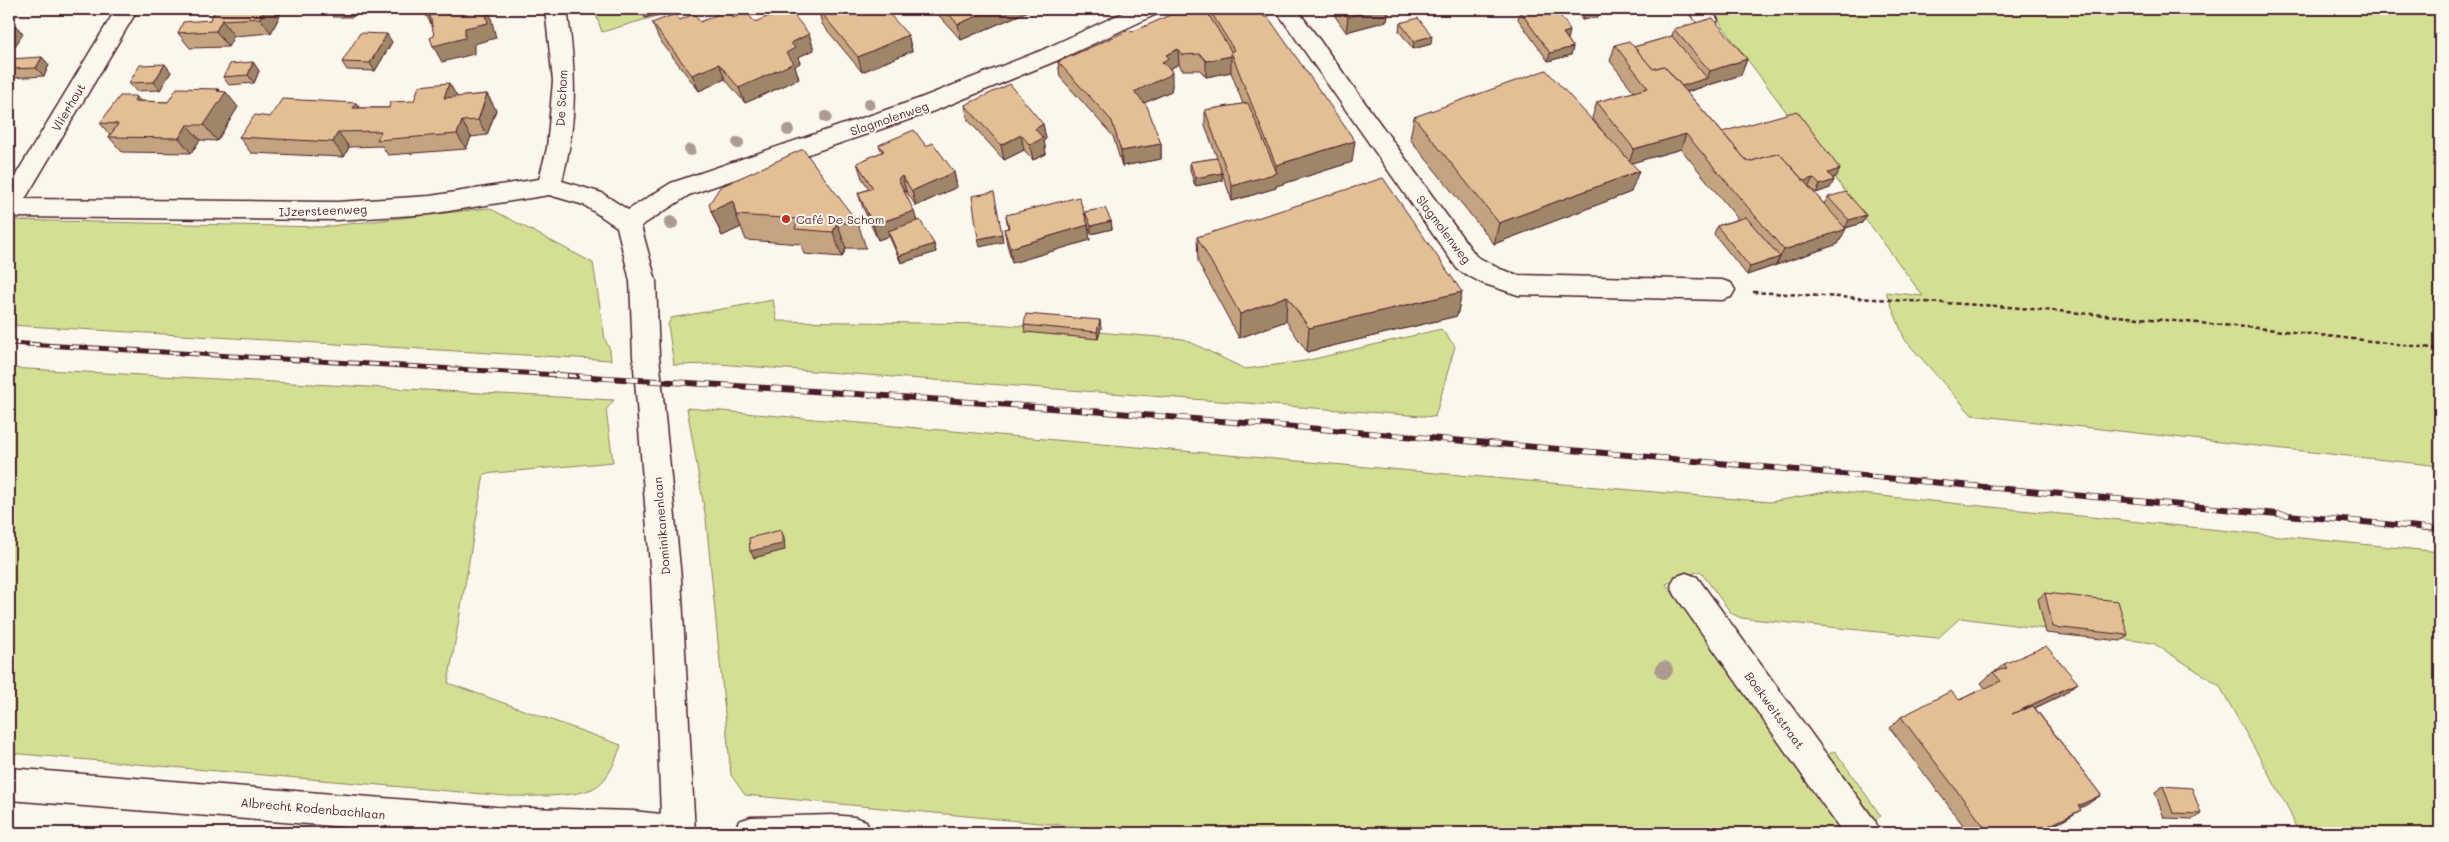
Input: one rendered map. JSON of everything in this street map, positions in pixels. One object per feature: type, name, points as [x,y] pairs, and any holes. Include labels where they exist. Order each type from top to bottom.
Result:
[{"type":"street","name":"Vlierhout","points":[[9,207],[128,9]]},
{"type":"street","name":"De Schom","points":[[548,186],[559,148],[564,81],[556,9]]},
{"type":"street","name":"Slagmolenweg","points":[[628,222],[680,189],[926,105],[1048,56],[1149,9]]},
{"type":"street","name":"Slagmolenweg","points":[[1286,9],[1467,263],[1491,276],[1518,285],[1722,290]]},
{"type":"street","name":"IJzersteenweg","points":[[9,207],[337,211],[430,205],[548,186],[593,199],[628,222]]},
{"type":"street","name":"Dominikanenlaan","points":[[628,222],[643,281],[646,356],[666,578],[677,833]]},
{"type":"street","name":"Boekweitstraat","points":[[1686,586],[1863,833]]},
{"type":"street","name":"Albrecht Rodenbachlaan","points":[[9,784],[496,823],[633,827],[677,833]]},
{"type":"street","points":[[751,833],[832,831],[854,833]]},
{"type":"path","points":[[1722,290],[2006,307],[2258,328],[2440,349]]},
{"type":"green space","points":[[594,9],[681,9],[602,32]]},
{"type":"green space","points":[[1710,9],[2440,9],[2440,466],[1972,415],[1905,340],[1886,292],[1923,296]]},
{"type":"green space","points":[[489,208],[593,263],[605,339],[610,350],[611,360],[9,325],[9,220],[321,227]]},
{"type":"green space","points":[[773,300],[777,321],[995,324],[1184,339],[1245,369],[1305,361],[1441,329],[1455,346],[1435,417],[718,364],[674,365],[668,325],[671,318]]},
{"type":"green space","points":[[9,368],[614,400],[606,410],[613,462],[484,474],[448,683],[621,745],[607,776],[598,786],[573,794],[507,796],[9,753]]},
{"type":"green space","points":[[687,408],[1770,502],[1831,491],[2440,552],[2440,833],[2298,833],[2289,810],[2219,685],[2153,643],[1960,618],[1938,638],[1741,618],[1731,613],[1700,571],[1666,584],[1847,833],[1145,833],[745,795],[731,775],[706,519]]},
{"type":"green space","points":[[1835,751],[1881,816],[1869,824],[1821,758]]},
{"type":"building","points":[[216,9],[265,9],[260,18],[222,20],[216,31],[178,33],[183,22],[210,20]]},
{"type":"building","points":[[425,9],[485,9],[488,23],[465,28],[465,38],[433,46],[430,38],[434,36],[430,15],[426,15]]},
{"type":"building","points":[[789,9],[809,34],[791,43],[795,48],[786,53],[794,63],[739,88],[719,64],[692,75],[652,23],[675,14],[680,20],[694,14],[700,22],[728,10],[733,18],[746,12],[755,22]]},
{"type":"building","points":[[818,9],[885,9],[908,35],[858,57]]},
{"type":"building","points":[[944,9],[994,9],[958,24]]},
{"type":"building","points":[[1193,9],[1205,9],[1231,51],[1231,56],[1206,61],[1200,54],[1182,55],[1178,49],[1166,55],[1169,58],[1162,62],[1172,71],[1170,75],[1134,92],[1147,106],[1161,144],[1121,151],[1112,121],[1058,62],[1129,30],[1132,32],[1170,15]]},
{"type":"building","points":[[1209,9],[1259,9],[1264,17],[1268,17],[1355,141],[1276,165],[1231,52],[1234,50]]},
{"type":"building","points":[[1342,9],[1376,9],[1348,17]]},
{"type":"building","points":[[1554,9],[1570,31],[1563,33],[1573,47],[1550,53],[1520,11]]},
{"type":"building","points":[[1582,9],[1600,9],[1584,12]]},
{"type":"building","points":[[1418,18],[1432,36],[1414,41],[1400,23]]},
{"type":"building","points":[[1713,18],[1747,59],[1710,71],[1674,29]]},
{"type":"building","points":[[360,33],[387,34],[370,63],[342,62]]},
{"type":"building","points":[[1672,36],[1707,78],[1682,86],[1664,66],[1653,69],[1634,47]]},
{"type":"building","points":[[1629,41],[1653,69],[1664,66],[1748,162],[1779,153],[1846,229],[1784,250],[1686,134],[1634,149],[1597,102],[1648,88],[1615,45]]},
{"type":"building","points":[[42,57],[36,68],[9,69],[9,59]]},
{"type":"building","points":[[253,62],[248,75],[223,77],[230,64]]},
{"type":"building","points":[[165,64],[154,82],[129,83],[140,65]]},
{"type":"building","points":[[1546,70],[1639,171],[1499,223],[1414,117]]},
{"type":"building","points":[[449,83],[444,98],[487,94],[478,120],[462,121],[457,134],[377,140],[381,131],[338,132],[333,142],[239,137],[255,115],[270,117],[282,99],[356,103],[353,108],[389,108],[390,102],[414,101],[419,86]]},
{"type":"building","points":[[1010,84],[1043,124],[1035,129],[1043,138],[1030,145],[1021,135],[1001,145],[965,105]]},
{"type":"building","points":[[177,88],[218,89],[217,91],[226,92],[204,125],[187,125],[179,138],[109,137],[118,124],[100,123],[120,96],[136,96],[134,101],[168,102]]},
{"type":"building","points":[[1248,103],[1277,173],[1232,186],[1205,110]]},
{"type":"building","points":[[1797,111],[1840,169],[1828,173],[1834,180],[1820,185],[1813,178],[1804,181],[1779,153],[1748,162],[1722,132]]},
{"type":"building","points":[[914,130],[926,146],[933,143],[954,172],[912,191],[902,176],[898,179],[914,211],[873,225],[858,193],[873,188],[857,163],[884,151],[879,145]]},
{"type":"building","points":[[803,149],[858,223],[837,223],[833,232],[795,229],[798,219],[736,215],[733,201],[711,211],[709,204],[720,187]]},
{"type":"building","points":[[1217,158],[1222,173],[1195,178],[1190,162]]},
{"type":"building","points":[[1383,178],[1462,292],[1309,328],[1287,296],[1240,314],[1197,237]]},
{"type":"building","points":[[994,192],[1002,234],[978,239],[972,196]]},
{"type":"building","points":[[1846,192],[1866,215],[1849,220],[1828,197]]},
{"type":"building","points":[[1079,197],[1088,225],[1010,248],[1004,229],[1009,228],[1006,215]]},
{"type":"building","points":[[1105,208],[1111,221],[1091,226],[1085,212]]},
{"type":"building","points":[[1746,217],[1780,257],[1750,267],[1717,226]]},
{"type":"building","points":[[920,220],[934,244],[899,256],[888,231]]},
{"type":"building","points":[[1026,314],[1100,320],[1097,332],[1024,325]]},
{"type":"building","points":[[781,530],[782,544],[750,551],[749,538]]},
{"type":"building","points":[[2045,593],[2118,601],[2128,635],[2053,627]]},
{"type":"building","points":[[2046,646],[2078,683],[2012,714],[2033,706],[2101,795],[2078,806],[2081,810],[2034,833],[1989,833],[1901,717],[1951,691],[1959,700],[2001,681],[1993,672],[2007,668],[2004,664]]},
{"type":"building","points":[[2163,786],[2192,788],[2201,814],[2173,813]]},
{"type":"building","points":[[2191,829],[2195,833],[2182,833]]},
{"type":"railway","points":[[9,343],[576,376]]},
{"type":"railway","points":[[555,375],[1027,406],[1262,424],[1733,464],[2440,529]]},
{"type":"place","name":"Café De Schom","points":[[786,219]]}]
